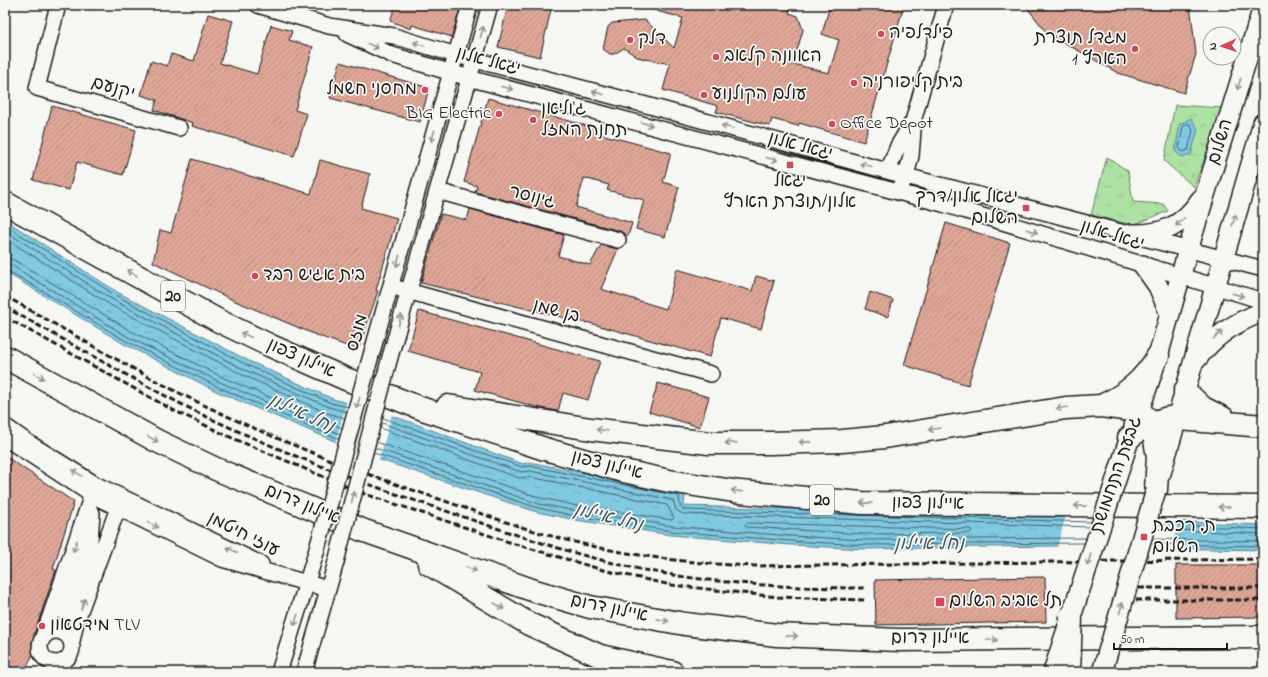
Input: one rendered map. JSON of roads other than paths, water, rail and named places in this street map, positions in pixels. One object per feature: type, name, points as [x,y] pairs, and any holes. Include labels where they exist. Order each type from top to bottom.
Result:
[{"type":"highway","name":"איילון צפון","points":[[5,203],[242,333],[346,379],[395,398],[545,449],[595,464],[669,481],[740,492],[862,503],[1263,507]]},
{"type":"highway","points":[[1101,406],[1122,395],[1140,381],[1150,370],[1158,356]]},
{"type":"highway","name":"איילון דרום","points":[[5,357],[157,441],[216,469],[381,536],[535,591],[590,607],[685,624],[777,635],[899,640],[1263,637]]},
{"type":"highway","points":[[1185,391],[1203,408],[1235,423]]},
{"type":"highway","points":[[395,398],[591,429],[709,443],[842,441],[885,437],[1066,408],[1101,406],[1145,417],[1177,417],[1263,426]]},
{"type":"highway","points":[[1129,440],[1141,427],[1145,417]]},
{"type":"highway","points":[[1145,417],[1163,444],[1158,461],[1156,490]]},
{"type":"highway","points":[[381,536],[529,624],[600,656],[672,672]]},
{"type":"highway","points":[[1069,672],[1071,616]]},
{"type":"main road","name":"השלום","points":[[1181,278],[1205,193],[1263,7]]},
{"type":"main road","name":"השלום","points":[[1214,288],[1263,124]]},
{"type":"main road","points":[[1130,234],[1160,232],[1174,227],[1196,206],[1205,193]]},
{"type":"main road","points":[[1143,265],[1158,286],[1170,314]]},
{"type":"main road","name":"גבעת התחמושת","points":[[1145,417],[1158,356],[1181,278]]},
{"type":"main road","points":[[1163,444],[1177,417],[1214,288]]},
{"type":"main road","points":[[1192,364],[1204,349],[1222,332],[1240,321],[1263,312]]},
{"type":"main road","name":"גבעת התחמושת","points":[[1054,672],[1129,440]]},
{"type":"main road","points":[[1102,672],[1156,490]]},
{"type":"street","name":"יקנעם","points":[[58,5],[37,88],[179,128]]},
{"type":"street","name":"יגאל אלון","points":[[258,5],[329,26],[394,36],[456,55],[906,176],[1188,250],[1223,257],[1263,268]]},
{"type":"street","name":"מוזס","points":[[279,672],[316,556],[470,5]]},
{"type":"street","name":"מוזס","points":[[304,672],[336,562],[408,291],[490,5]]},
{"type":"street","points":[[892,191],[899,187],[906,176],[911,156],[914,118],[946,5]]},
{"type":"street","name":"יגאל אלון","points":[[329,26],[392,55],[470,78],[943,204],[1181,278],[1263,301]]},
{"type":"street","points":[[888,171],[898,146],[914,118]]},
{"type":"street","name":"גינוסר","points":[[437,191],[618,240]]},
{"type":"street","name":"בן שמן","points":[[391,287],[711,374]]},
{"type":"street","name":"עוזי חיטמן","points":[[5,426],[29,443],[111,492],[233,550],[279,574]]},
{"type":"street","name":"עוזי חיטמן","points":[[5,438],[92,496],[231,562],[279,574]]},
{"type":"street","points":[[111,492],[118,508],[76,622],[72,641],[72,651],[67,660],[63,663],[52,664],[44,658],[41,654],[40,648],[92,496],[111,492]]},
{"type":"street","points":[[64,613],[90,541],[92,496]]},
{"type":"street","points":[[90,541],[118,508]]},
{"type":"street","points":[[279,574],[328,589]]},
{"type":"street","points":[[43,637],[51,632],[61,631],[72,641]]},
{"type":"water","points":[[1191,118],[1198,129],[1191,154],[1182,157],[1175,151],[1180,124]]},
{"type":"water","name":"נחל איילון","points":[[5,220],[119,293],[249,361],[333,399],[399,418],[523,464],[529,462],[685,493],[684,506],[1026,515],[1263,525],[1263,550],[1052,546],[864,549],[791,545],[671,535],[576,520],[537,512],[377,459],[218,392],[124,344],[5,272]]},
{"type":"railway","points":[[5,296],[156,381],[266,434],[415,491],[522,527],[599,548],[651,557],[704,563],[756,566],[1263,559]]},
{"type":"railway","points":[[5,307],[153,389],[232,429],[352,478],[412,500],[523,537],[605,561],[702,579],[735,583],[800,587],[866,588]]},
{"type":"railway","points":[[5,317],[173,410],[230,437],[362,493],[515,544],[603,570],[671,585],[778,597],[865,600]]},
{"type":"railway","points":[[1139,588],[1263,588]]},
{"type":"railway","points":[[1136,600],[1263,600]]},
{"type":"place","name":"פילדלפיה","points":[[881,34]]},
{"type":"place","name":"דלק","points":[[630,40]]},
{"type":"place","name":"מגדל תוצרת הארץ 1","points":[[1135,49]]},
{"type":"place","name":"האוונה קלאב","points":[[716,57]]},
{"type":"place","name":"בית קליפורניה","points":[[854,83]]},
{"type":"place","name":"מחסני חשמל","points":[[425,90]]},
{"type":"place","name":"עולם הקולנוע","points":[[704,95]]},
{"type":"place","name":"BIG Electric","points":[[499,114]]},
{"type":"place","name":"ג'וליאן תחנת המזל","points":[[533,120]]},
{"type":"place","name":"Office Depot","points":[[832,124]]},
{"type":"place","name":"יגאל אלון/תוצרת הארץ","points":[[790,165]]},
{"type":"place","name":"יגאל אלון/דרך השלום","points":[[1026,208]]},
{"type":"place","name":"בית אגיש רבד","points":[[255,276]]},
{"type":"place","name":"ת. רכבת השלום","points":[[1144,537]]},
{"type":"place","name":"תל אביב השלום","points":[[940,602]]},
{"type":"place","name":"מידטאון TLV","points":[[42,626]]}]
